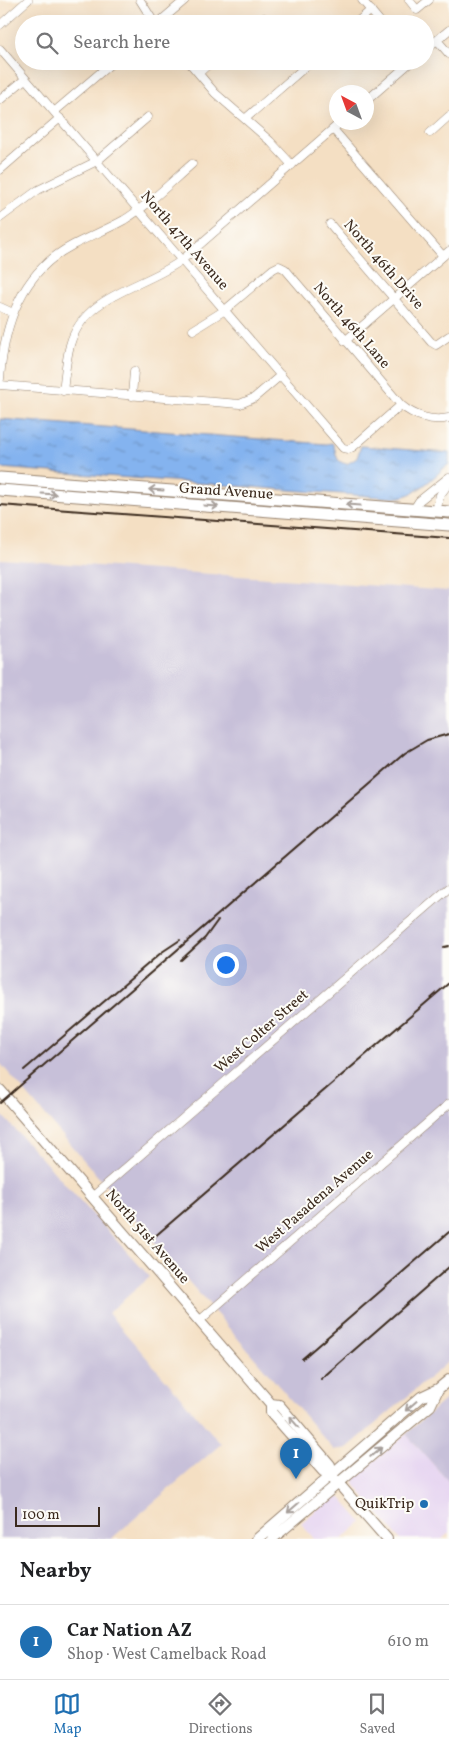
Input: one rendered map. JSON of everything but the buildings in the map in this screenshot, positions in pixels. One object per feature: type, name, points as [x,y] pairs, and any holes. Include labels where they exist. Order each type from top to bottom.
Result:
[{"type":"highway","name":"Grand Avenue","points":[[0,478],[449,512]]},
{"type":"highway","name":"Grand Avenue","points":[[0,490],[449,524]]},
{"type":"highway","points":[[372,518],[384,514],[428,517],[433,516],[436,511]]},
{"type":"main road","name":"North 51st Avenue","points":[[0,1090],[271,1404],[271,1412],[323,1471],[335,1479],[387,1539]]},
{"type":"main road","points":[[257,1539],[335,1479],[349,1475],[430,1406],[438,1389],[449,1380]]},
{"type":"main road","points":[[272,1539],[335,1479]]},
{"type":"street","points":[[0,25],[28,0]]},
{"type":"street","points":[[140,0],[150,15]]},
{"type":"street","points":[[167,15],[185,0]]},
{"type":"street","points":[[362,0],[375,15]]},
{"type":"street","points":[[409,0],[417,10],[429,0]]},
{"type":"street","points":[[365,15],[371,10]]},
{"type":"street","points":[[434,42],[449,30]]},
{"type":"street","points":[[437,40],[449,54]]},
{"type":"street","name":"North 47th Avenue","points":[[0,49],[15,66]]},
{"type":"street","name":"North 47th Avenue","points":[[18,70],[343,448],[348,449],[355,445],[401,405]]},
{"type":"street","points":[[0,170],[57,115],[98,70]]},
{"type":"street","points":[[196,70],[216,93],[270,141],[292,165]]},
{"type":"street","points":[[199,73],[202,70]]},
{"type":"street","points":[[245,119],[302,70]]},
{"type":"street","points":[[374,94],[402,70]]},
{"type":"street","points":[[0,100],[26,79]]},
{"type":"street","points":[[430,133],[449,116]]},
{"type":"street","points":[[0,218],[38,190],[97,161],[148,117]]},
{"type":"street","points":[[63,391],[70,344],[84,317],[96,306],[166,271],[182,260],[332,130]]},
{"type":"street","points":[[334,130],[446,254],[345,341]]},
{"type":"street","points":[[0,379],[3,348],[13,313],[34,277],[57,255],[73,244],[124,220],[139,210],[192,164]]},
{"type":"street","name":"North 46th Drive","points":[[330,224],[436,345],[449,336]]},
{"type":"street","name":"North 46th Lane","points":[[225,310],[273,268],[279,266],[285,270],[401,405],[410,413],[422,417],[449,418]]},
{"type":"street","points":[[0,307],[13,313]]},
{"type":"street","points":[[192,330],[225,310]]},
{"type":"street","points":[[132,396],[134,370]]},
{"type":"street","points":[[0,386],[240,404],[254,398],[281,375]]},
{"type":"street","points":[[414,509],[419,501],[449,477]]},
{"type":"street","points":[[436,511],[440,495],[449,483]]},
{"type":"street","name":"West Colter Street","points":[[92,1197],[449,888]]},
{"type":"street","name":"West Pasadena Avenue","points":[[199,1321],[449,1104]]},
{"type":"shaded area","points":[[0,559],[449,591],[449,1361],[347,1448],[334,1450],[0,1063]]},
{"type":"shaded area","points":[[0,1113],[150,1277],[108,1313],[221,1444],[111,1539],[0,1539]]},
{"type":"shaded area","points":[[449,1396],[449,1482],[406,1434]]},
{"type":"shaded area","points":[[406,1434],[449,1482],[449,1533],[442,1539],[400,1539],[354,1484],[355,1477]]},
{"type":"shaded area","points":[[341,1498],[362,1522],[342,1539],[314,1539],[301,1523],[330,1499]]},
{"type":"water","points":[[0,419],[332,443],[338,459],[347,464],[357,458],[361,446],[449,453],[449,464],[417,490],[402,497],[394,498],[0,468]]},
{"type":"railway","points":[[0,505],[449,538]]},
{"type":"railway","points":[[0,1103],[405,753],[427,740],[449,734]]},
{"type":"railway","points":[[181,960],[205,938],[218,920]]},
{"type":"railway","points":[[24,1070],[162,952],[180,940]]},
{"type":"railway","points":[[444,947],[449,946]]},
{"type":"railway","points":[[153,1238],[449,983]]},
{"type":"railway","points":[[302,1359],[449,1232]]},
{"type":"railway","points":[[321,1379],[449,1267]]},
{"type":"place","name":"Car Nation AZ","points":[[296,1479]]},
{"type":"place","name":"QuikTrip","points":[[424,1504]]}]
